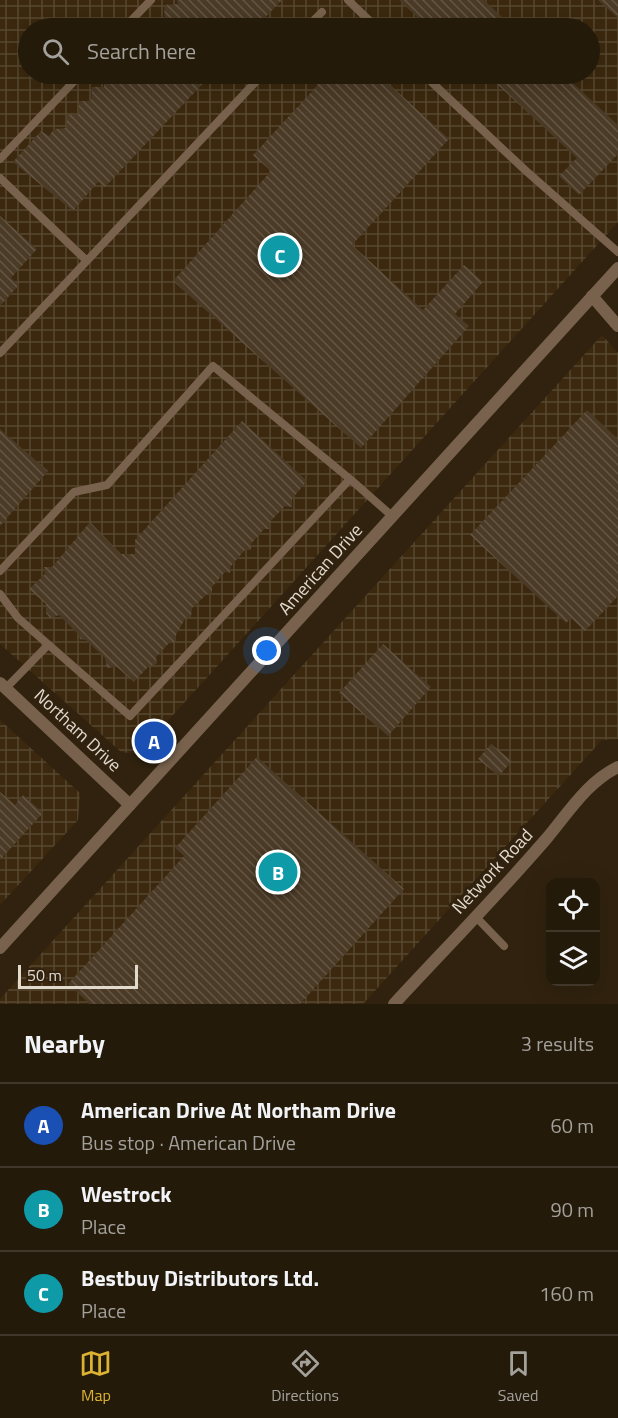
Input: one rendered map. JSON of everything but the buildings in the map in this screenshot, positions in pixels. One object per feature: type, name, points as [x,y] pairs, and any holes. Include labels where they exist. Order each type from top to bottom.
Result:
[{"type":"street","name":"American Drive","points":[[0,948],[618,268]]},
{"type":"street","points":[[592,296],[618,326]]},
{"type":"street","name":"Northam Drive","points":[[3,685],[130,805]]},
{"type":"street","name":"Network Road","points":[[394,1004],[548,837],[575,803],[604,774],[618,767]]},
{"type":"lane","points":[[134,18],[151,0]]},
{"type":"lane","points":[[348,0],[367,18]]},
{"type":"lane","points":[[316,18],[322,12]]},
{"type":"lane","points":[[0,159],[71,84]]},
{"type":"lane","points":[[0,353],[254,84]]},
{"type":"lane","points":[[434,84],[525,170],[618,252]]},
{"type":"lane","points":[[0,178],[86,260]]},
{"type":"lane","points":[[0,571],[74,492],[107,485],[213,366],[392,516]]},
{"type":"lane","points":[[0,594],[18,618],[130,716],[350,479]]},
{"type":"lane","points":[[3,685],[48,645]]},
{"type":"lane","points":[[475,916],[504,946]]},
{"type":"shaded area","points":[[0,0],[618,0],[618,222],[138,754],[121,752],[0,644]]},
{"type":"shaded area","points":[[602,335],[618,353],[618,739],[602,740],[363,1004],[0,1004],[0,999]]},
{"type":"shaded area","points":[[0,720],[80,793],[78,820],[0,905]]},
{"type":"place","name":"Bestbuy Distributors Ltd.","points":[[280,255]]},
{"type":"place","name":"American Drive At Northam Drive","points":[[154,741]]},
{"type":"place","name":"Westrock","points":[[278,872]]}]
